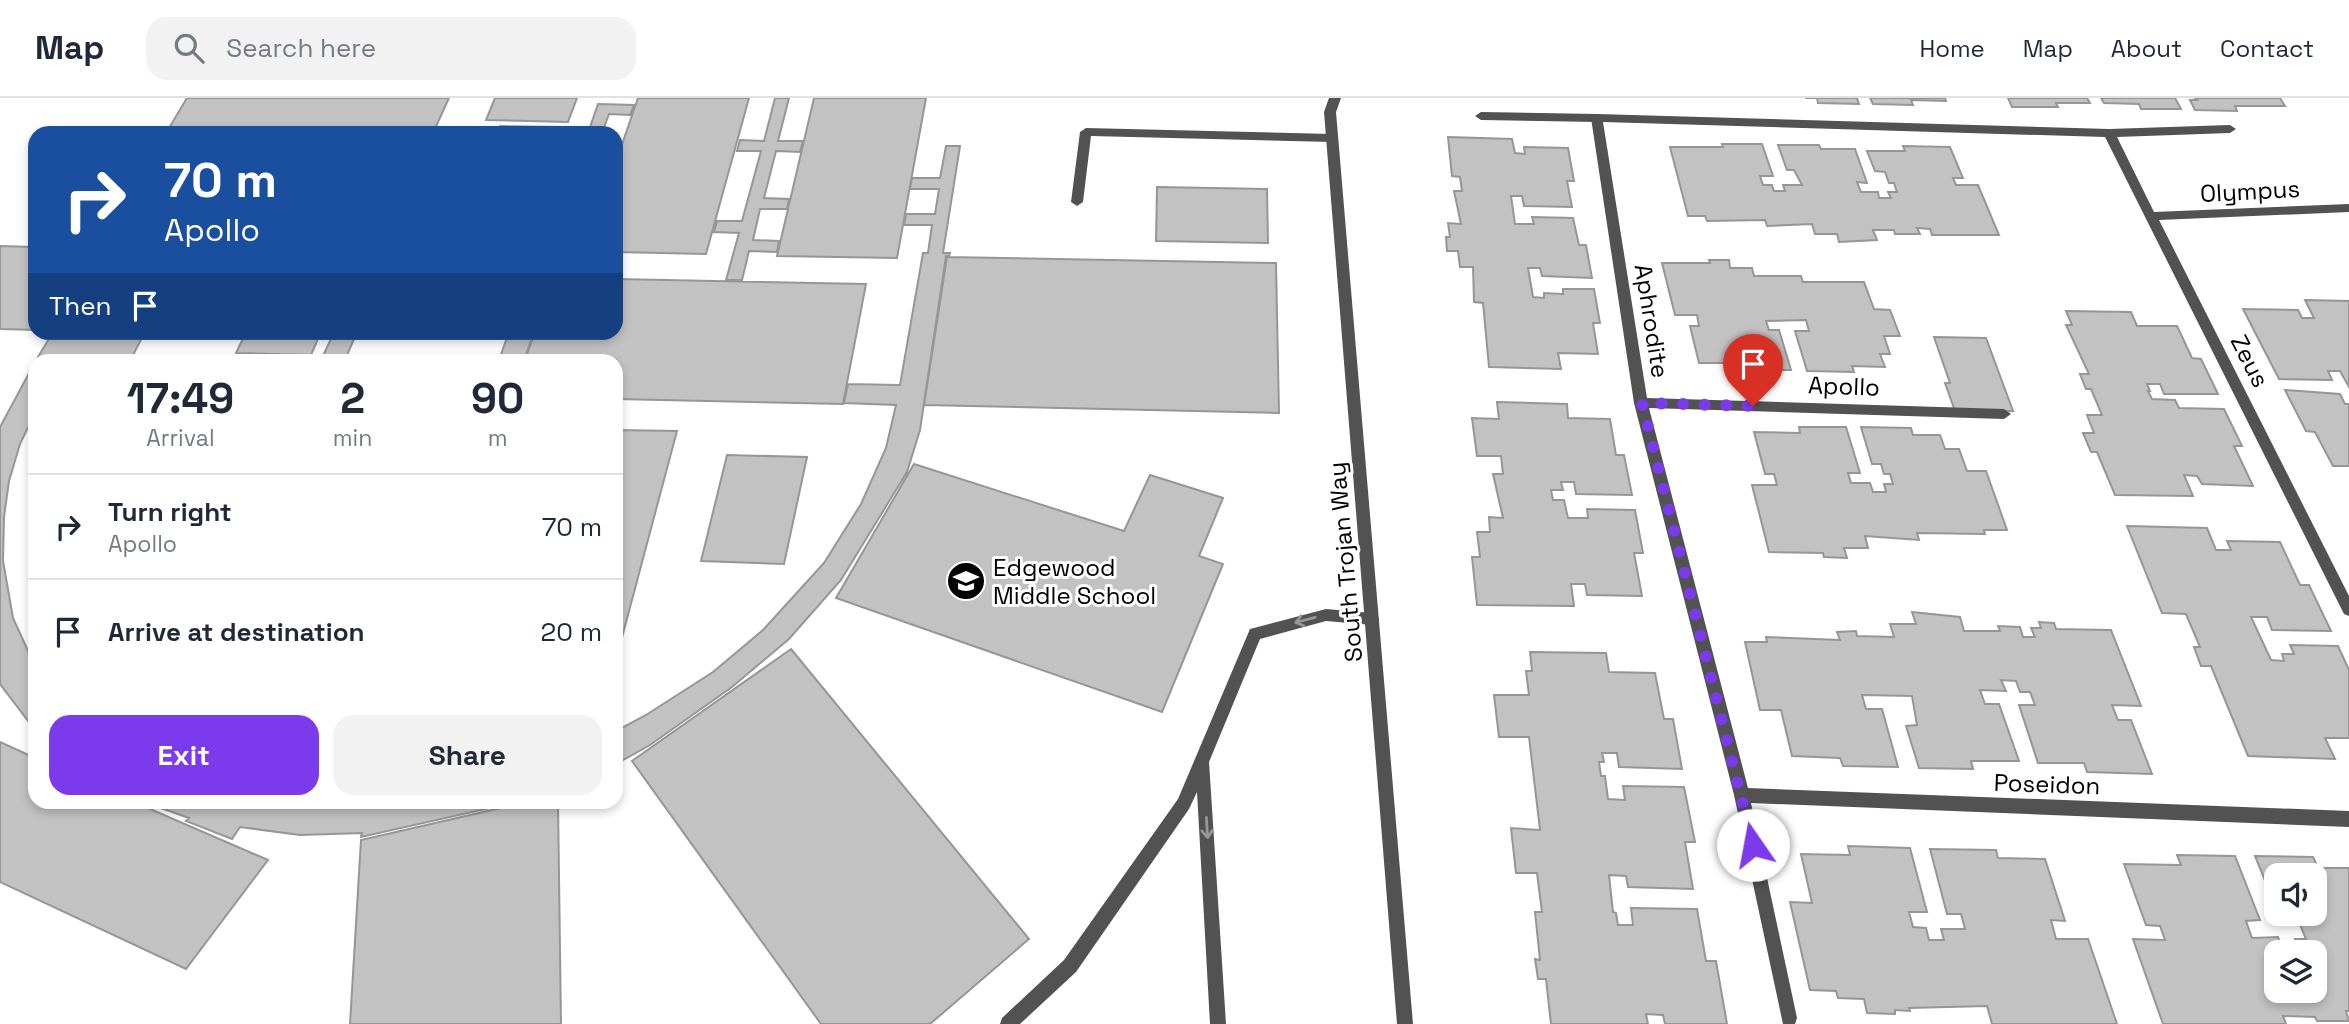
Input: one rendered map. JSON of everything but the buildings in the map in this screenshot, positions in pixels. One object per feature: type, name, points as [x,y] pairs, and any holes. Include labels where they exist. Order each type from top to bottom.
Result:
[{"type":"street","name":"South Trojan Way","points":[[1335,98],[1330,112],[1405,1024]]},
{"type":"street","points":[[1481,116],[2109,133],[2230,129]]},
{"type":"street","name":"Aphrodite","points":[[1597,118],[1642,403],[1742,795],[1789,1018]]},
{"type":"street","points":[[1077,202],[1086,132],[1332,138]]},
{"type":"street","name":"Zeus","points":[[2109,133],[2349,610]]},
{"type":"street","name":"Olympus","points":[[2153,216],[2349,208]]},
{"type":"street","name":"Apollo","points":[[1642,403],[2004,414]]},
{"type":"street","points":[[1008,1024],[1070,966],[1184,804],[1255,634],[1326,615],[1372,619]]},
{"type":"street","points":[[1203,760],[1218,1024]]},
{"type":"street","name":"Poseidon","points":[[1742,795],[2349,819]]},
{"type":"place","name":"Edgewood Middle School","points":[[966,581]]},
{"type":"route","points":[[1753,406],[1642,403],[1753,845]]}]
